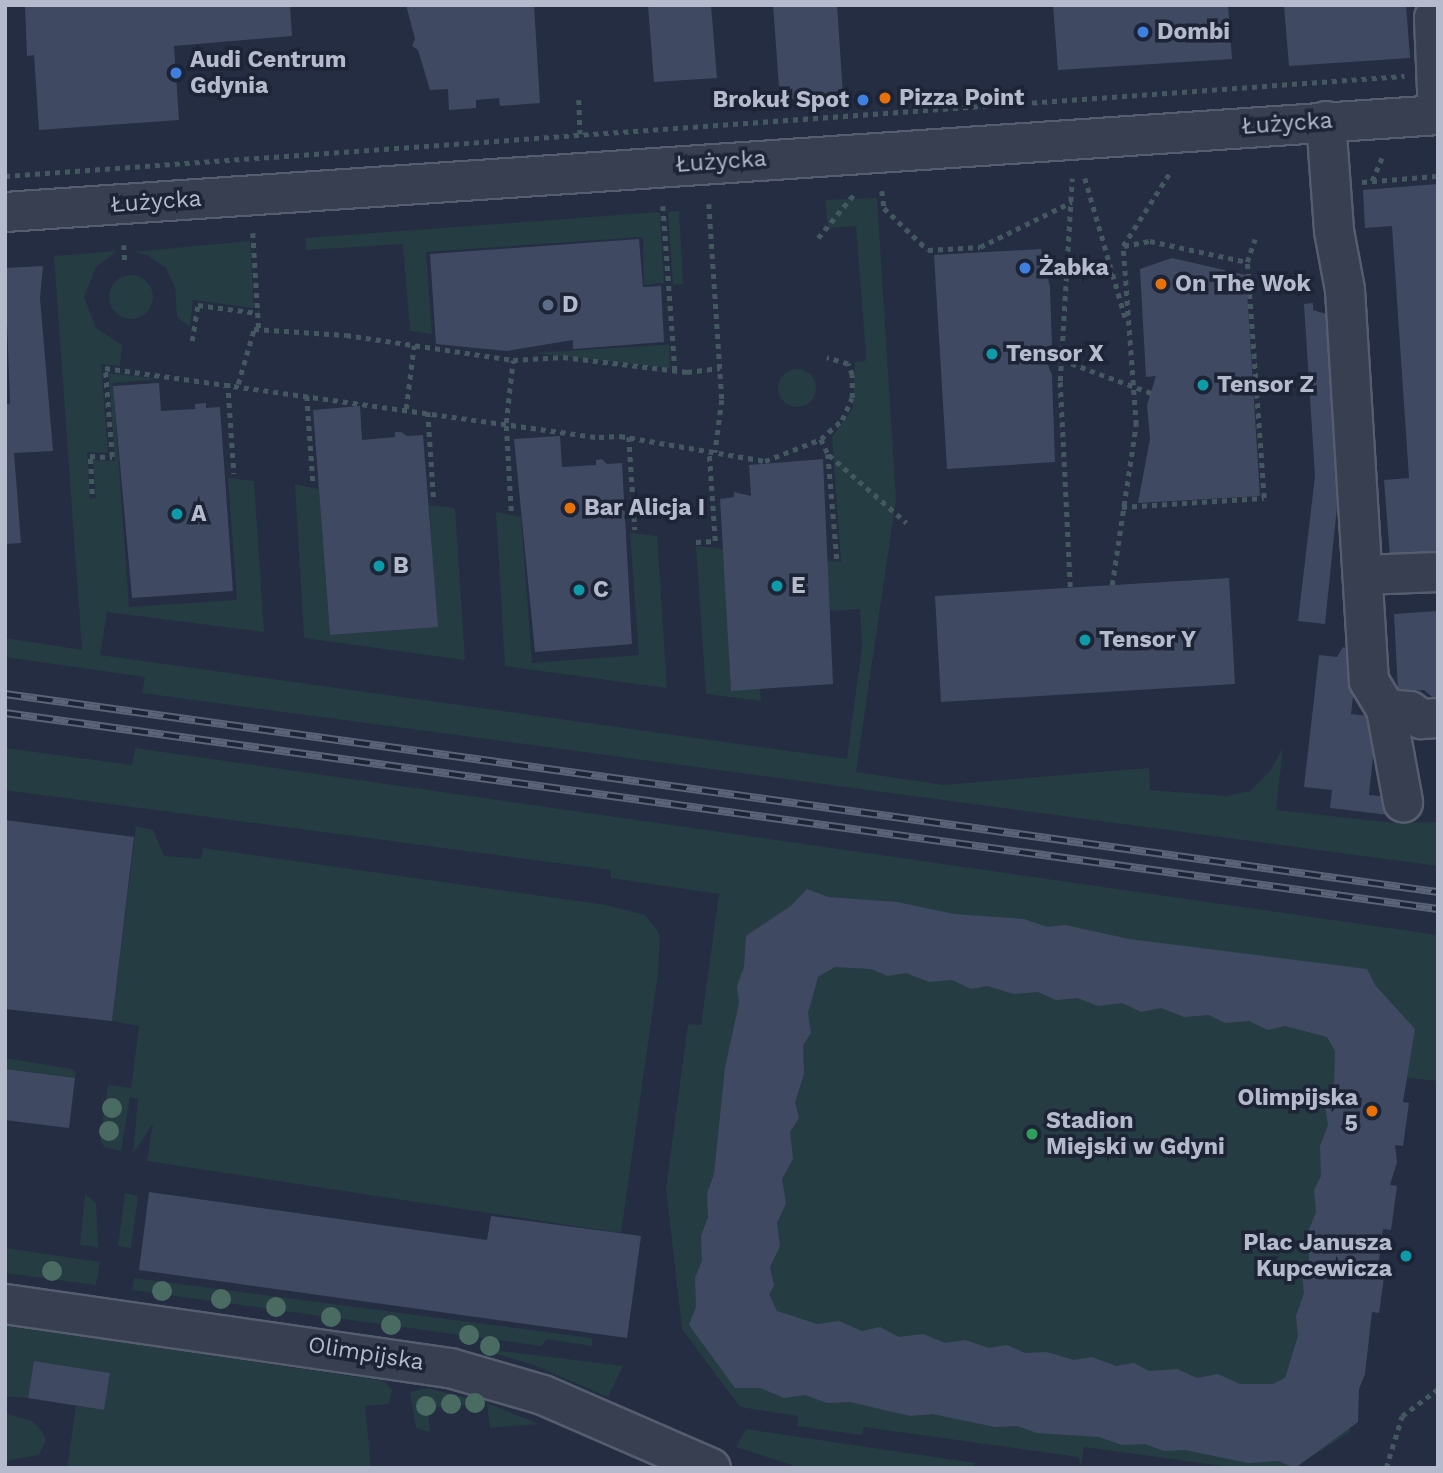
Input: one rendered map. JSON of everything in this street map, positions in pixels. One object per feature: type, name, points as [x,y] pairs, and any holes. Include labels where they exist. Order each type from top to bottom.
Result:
[{"type":"street","points":[[1438,18],[1434,18],[1438,114]]},
{"type":"street","name":"Łużycka","points":[[5,212],[1438,114]]},
{"type":"street","points":[[1326,121],[1330,184],[1345,290],[1369,681],[1386,709],[1403,802]]},
{"type":"street","points":[[1363,576],[1438,572]]},
{"type":"street","points":[[1386,709],[1410,711],[1421,719],[1438,718]]},
{"type":"street","name":"Olimpijska","points":[[5,1304],[354,1351],[487,1377],[585,1412],[711,1468]]},
{"type":"path","points":[[5,176],[1436,73]]},
{"type":"path","points":[[579,100],[580,134]]},
{"type":"path","points":[[1372,181],[1382,158]]},
{"type":"path","points":[[1112,585],[1136,425],[1123,246],[1168,174]]},
{"type":"path","points":[[1330,184],[1436,176]]},
{"type":"path","points":[[1070,587],[1062,360],[1069,272],[1072,178]]},
{"type":"path","points":[[1085,178],[1129,331]]},
{"type":"path","points":[[882,191],[884,208],[928,250],[980,247],[1072,202]]},
{"type":"path","points":[[818,238],[855,193]]},
{"type":"path","points":[[696,542],[715,541],[712,453],[722,400],[709,204]]},
{"type":"path","points":[[663,206],[675,371]]},
{"type":"path","points":[[253,233],[259,330]]},
{"type":"path","points":[[1122,507],[1264,498],[1247,262],[1255,239]]},
{"type":"path","points":[[1123,246],[1150,241],[1247,262]]},
{"type":"path","points":[[124,245],[125,263]]},
{"type":"path","points":[[1069,272],[1113,274]]},
{"type":"path","points":[[192,341],[198,305],[258,313]]},
{"type":"path","points":[[238,384],[254,329],[414,345],[513,360],[563,357],[675,371],[720,368]]},
{"type":"path","points":[[406,409],[414,345]]},
{"type":"path","points":[[92,494],[90,456],[112,457],[105,368],[629,438],[765,461],[821,439],[842,421],[853,387],[848,364],[827,358]]},
{"type":"path","points":[[511,511],[506,423],[513,360]]},
{"type":"path","points":[[1047,361],[1062,360],[1133,384],[1151,393]]},
{"type":"path","points":[[228,383],[234,474]]},
{"type":"path","points":[[307,395],[313,482]]},
{"type":"path","points":[[428,412],[434,502]]},
{"type":"path","points":[[629,438],[635,530]]},
{"type":"path","points":[[821,439],[828,454],[837,559]]},
{"type":"path","points":[[828,454],[907,523]]},
{"type":"path","points":[[1385,1468],[1402,1416],[1438,1390]]},
{"type":"shaded area","points":[[877,198],[896,499],[856,772],[944,785],[1149,768],[1150,790],[1227,796],[1250,791],[1270,771],[1283,748],[1276,810],[1395,823],[1438,822],[1438,866],[142,693],[145,677],[5,657],[5,638],[82,650],[54,256],[117,251],[96,267],[84,297],[96,328],[122,345],[120,366],[101,364],[108,453],[87,452],[90,499],[96,498],[93,460],[115,461],[109,373],[160,379],[113,383],[129,607],[237,600],[228,478],[254,481],[264,632],[107,612],[100,655],[847,759],[862,646],[860,609],[829,611],[827,561],[841,562],[832,437],[853,408],[855,362],[865,361],[866,355],[856,226],[828,228],[825,200]]},
{"type":"shaded area","points":[[679,211],[683,284],[673,285],[668,212]]},
{"type":"shaded area","points":[[660,212],[664,283],[644,285],[643,237],[426,252],[432,334],[410,331],[403,244],[306,250],[306,238]]},
{"type":"shaded area","points":[[250,241],[254,308],[193,300],[190,327],[177,317],[175,287],[165,267],[147,255],[132,252]]},
{"type":"shaded area","points":[[131,275],[146,282],[153,297],[146,312],[131,319],[116,312],[109,297],[116,282]]},
{"type":"shaded area","points":[[669,344],[670,368],[533,353],[663,345]]},
{"type":"shaded area","points":[[797,369],[811,374],[816,388],[811,402],[797,407],[783,402],[778,388],[783,374]]},
{"type":"shaded area","points":[[295,484],[319,489],[330,635],[437,627],[429,505],[455,508],[465,660],[304,638]]},
{"type":"shaded area","points":[[496,512],[521,517],[532,663],[639,655],[630,533],[657,536],[667,688],[505,666]]},
{"type":"shaded area","points":[[696,546],[724,549],[731,690],[760,689],[761,701],[706,694]]},
{"type":"shaded area","name":"Stadion Miejski w Gdyni","points":[[5,748],[132,765],[135,748],[1438,935],[1438,1081],[1400,1077],[1350,1432],[1293,1468],[1223,1466],[1084,1447],[1081,1466],[1078,1457],[864,1427],[862,1435],[797,1426],[798,1416],[740,1407],[682,1329],[666,1188],[688,1024],[701,1025],[719,894],[611,878],[611,870],[5,790]]},
{"type":"shaded area","points":[[136,826],[153,830],[164,856],[201,859],[203,848],[606,905],[645,915],[660,935],[658,973],[621,1233],[147,1161],[153,1123],[133,1154],[138,1099],[130,1097],[121,1151],[104,1147],[100,1139],[108,1085],[131,1088],[139,1026],[112,1021]]},
{"type":"shaded area","points":[[5,1058],[72,1069],[76,1073],[75,1078],[5,1069]]},
{"type":"shaded area","points":[[125,1193],[138,1196],[131,1248],[118,1246]]},
{"type":"shaded area","points":[[85,1194],[96,1203],[98,1247],[80,1245]]},
{"type":"shaded area","points":[[5,1248],[100,1262],[96,1285],[5,1273]]},
{"type":"shaded area","points":[[134,1278],[592,1338],[592,1346],[547,1339],[541,1346],[132,1290]]},
{"type":"shaded area","points":[[5,1325],[384,1381],[392,1390],[389,1404],[365,1406],[371,1468],[67,1468],[76,1406],[104,1410],[110,1373],[34,1361],[28,1398],[5,1396]]},
{"type":"shaded area","points":[[477,1348],[623,1366],[608,1397],[534,1365]]},
{"type":"shaded area","points":[[427,1388],[487,1403],[428,1408],[430,1432],[416,1428],[410,1392]]},
{"type":"shaded area","points":[[487,1403],[539,1424],[490,1428]]},
{"type":"shaded area","points":[[5,1413],[32,1421],[42,1431],[46,1440],[39,1455],[5,1461]]},
{"type":"shaded area","points":[[746,1429],[975,1463],[974,1468],[801,1468],[736,1447]]},
{"type":"building","points":[[25,5],[290,5],[292,36],[174,46],[179,120],[39,130],[34,55],[27,56]]},
{"type":"building","points":[[406,5],[534,5],[540,103],[500,106],[499,98],[476,100],[476,108],[449,110],[448,89],[430,90],[418,50],[412,46],[415,39]]},
{"type":"building","points":[[648,5],[711,5],[717,78],[654,82]]},
{"type":"building","points":[[773,5],[837,5],[843,95],[780,100]]},
{"type":"building","name":"Dombi","points":[[1053,5],[1228,5],[1232,59],[1058,70]]},
{"type":"building","points":[[1284,5],[1406,5],[1410,58],[1289,66]]},
{"type":"building","points":[[1438,184],[1438,554],[1390,557],[1384,480],[1409,478],[1392,226],[1365,228],[1363,190]]},
{"type":"building","name":"D","points":[[639,239],[643,287],[661,286],[664,342],[573,349],[573,340],[507,351],[436,344],[430,254]]},
{"type":"building","name":"Tensor X","points":[[1041,249],[1050,287],[1052,345],[1041,348],[1052,375],[1055,462],[947,469],[934,255]]},
{"type":"building","name":"Tensor Z","points":[[1172,258],[1246,275],[1260,496],[1138,503],[1150,439],[1147,405],[1156,376],[1146,377],[1140,269]]},
{"type":"building","points":[[43,266],[40,298],[53,451],[14,453],[21,543],[5,544],[5,404],[10,404],[5,268]]},
{"type":"building","points":[[1313,303],[1313,310],[1329,315],[1340,477],[1325,624],[1298,621],[1315,476],[1304,304]]},
{"type":"building","name":"A","points":[[159,383],[161,411],[195,409],[195,404],[206,403],[206,408],[220,407],[233,591],[132,598],[113,386]]},
{"type":"building","name":"B","points":[[360,406],[362,440],[395,437],[395,432],[407,436],[423,435],[438,627],[330,635],[313,410]]},
{"type":"building","name":"C","points":[[560,436],[562,467],[596,465],[596,460],[602,459],[607,464],[622,463],[632,644],[535,652],[514,439]]},
{"type":"building","name":"E","points":[[823,459],[833,684],[731,691],[720,499],[734,497],[734,492],[751,496],[749,465]]},
{"type":"building","name":"Tensor Y","points":[[1229,578],[1235,684],[941,702],[935,596]]},
{"type":"building","points":[[1438,611],[1438,702],[1424,690],[1398,692],[1394,614]]},
{"type":"building","points":[[1343,647],[1358,654],[1351,714],[1377,717],[1369,795],[1391,797],[1389,815],[1330,808],[1332,790],[1304,787],[1319,655],[1337,657]]},
{"type":"building","points":[[5,820],[134,837],[112,1021],[5,1009]]},
{"type":"building","points":[[807,889],[828,897],[897,902],[954,914],[1024,919],[1047,927],[1065,925],[1129,939],[1367,969],[1375,985],[1415,1029],[1403,1102],[1409,1103],[1403,1146],[1395,1145],[1397,1162],[1390,1185],[1397,1186],[1391,1230],[1383,1229],[1378,1269],[1385,1270],[1379,1313],[1372,1312],[1365,1374],[1359,1389],[1358,1422],[1295,1468],[1278,1461],[1248,1463],[1185,1450],[1164,1451],[1145,1444],[1122,1445],[1099,1437],[1037,1433],[1017,1426],[995,1427],[932,1414],[910,1416],[850,1402],[827,1403],[805,1395],[784,1398],[760,1388],[735,1388],[689,1325],[696,1307],[695,1278],[702,1261],[701,1236],[708,1217],[707,1194],[714,1174],[725,1068],[739,1003],[737,986],[744,967],[746,936],[792,905]],"holes":[[[835,967],[871,969],[888,976],[906,973],[929,982],[952,980],[971,989],[987,986],[1014,994],[1038,992],[1056,1000],[1078,998],[1098,1006],[1122,1003],[1141,1012],[1161,1008],[1184,1017],[1209,1015],[1225,1023],[1249,1021],[1268,1030],[1285,1026],[1327,1037],[1335,1051],[1334,1088],[1325,1106],[1328,1125],[1320,1146],[1321,1176],[1314,1190],[1316,1212],[1308,1232],[1309,1259],[1302,1274],[1304,1293],[1296,1316],[1298,1336],[1285,1378],[1273,1384],[1240,1384],[1218,1374],[1197,1378],[1177,1369],[1149,1371],[1134,1363],[1116,1366],[1092,1357],[1074,1360],[1047,1352],[1025,1353],[1007,1345],[989,1348],[965,1340],[945,1343],[923,1334],[899,1337],[880,1327],[862,1331],[839,1321],[817,1324],[777,1311],[769,1294],[774,1286],[770,1267],[780,1246],[777,1223],[786,1203],[782,1179],[793,1159],[790,1132],[799,1118],[795,1102],[804,1074],[803,1045],[811,1033],[808,1013],[818,977]]]},
{"type":"building","points":[[5,1069],[75,1078],[69,1128],[5,1120]]},
{"type":"building","points":[[149,1192],[487,1240],[491,1216],[641,1236],[627,1338],[139,1270]]},
{"type":"building","points":[[34,1361],[110,1373],[104,1410],[28,1398]]},
{"type":"railway","points":[[5,694],[1438,892]]},
{"type":"railway","points":[[5,713],[1438,909]]},
{"type":"place","name":"Dombi","points":[[1143,32]]},
{"type":"place","name":"Audi Centrum Gdynia","points":[[176,73]]},
{"type":"place","name":"Pizza Point","points":[[885,98]]},
{"type":"place","name":"Brokuł Spot","points":[[863,100]]},
{"type":"place","name":"Żabka","points":[[1025,268]]},
{"type":"place","name":"On The Wok","points":[[1161,284]]},
{"type":"place","name":"D","points":[[548,305]]},
{"type":"place","name":"Tensor X","points":[[992,354]]},
{"type":"place","name":"Tensor Z","points":[[1203,385]]},
{"type":"place","name":"Bar Alicja I","points":[[570,508]]},
{"type":"place","name":"A","points":[[177,514]]},
{"type":"place","name":"B","points":[[379,566]]},
{"type":"place","name":"E","points":[[777,586]]},
{"type":"place","name":"C","points":[[579,590]]},
{"type":"place","name":"Tensor Y","points":[[1085,640]]},
{"type":"place","name":"Olimpijska 5","points":[[1372,1111]]},
{"type":"place","name":"Stadion Miejski w Gdyni","points":[[1032,1134]]},
{"type":"place","name":"Plac Janusza Kupcewicza","points":[[1406,1256]]}]
